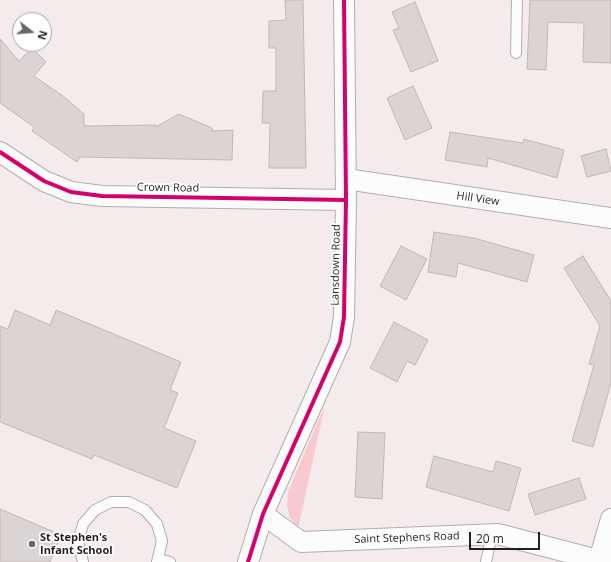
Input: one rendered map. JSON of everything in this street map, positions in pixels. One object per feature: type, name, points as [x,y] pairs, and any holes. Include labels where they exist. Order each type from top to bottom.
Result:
[{"type":"street","name":"Lansdown Road","points":[[248,562],[263,514],[340,342],[344,317],[346,200],[344,0]]},
{"type":"street","name":"Crown Road","points":[[0,152],[44,181],[71,192],[102,196],[346,200]]},
{"type":"street","name":"Hill View","points":[[346,179],[611,218]]},
{"type":"street","name":"Saint Stephens Road","points":[[263,514],[301,542],[498,534],[602,561]]},
{"type":"street","points":[[602,561],[611,519]]},
{"type":"lane","points":[[516,53],[517,0]]},
{"type":"lane","points":[[83,562],[78,542],[83,524],[95,510],[111,502],[129,502],[146,510],[157,524],[162,541],[158,560],[170,562]]},
{"type":"lane","points":[[486,562],[492,534]]},
{"type":"shaded area","points":[[325,405],[298,528],[290,518],[287,506],[288,492]]},
{"type":"building","points":[[285,0],[303,0],[306,168],[269,168],[270,123],[262,123],[263,91],[276,91],[276,48],[269,48],[269,21],[286,20]]},
{"type":"building","points":[[530,0],[611,0],[611,63],[583,62],[584,23],[548,22],[546,70],[527,69]]},
{"type":"building","points":[[415,2],[438,61],[411,72],[393,30],[399,28],[392,12]]},
{"type":"building","points":[[0,39],[19,61],[28,52],[36,52],[46,62],[34,76],[63,96],[84,114],[84,126],[156,125],[156,127],[179,114],[212,128],[212,131],[233,130],[232,160],[80,157],[77,162],[32,131],[34,127],[0,103]]},
{"type":"building","points":[[413,86],[432,128],[405,140],[387,98]]},
{"type":"building","points":[[450,132],[523,143],[524,139],[564,150],[557,178],[488,158],[487,167],[445,160]]},
{"type":"building","points":[[606,149],[611,171],[587,177],[581,156]]},
{"type":"building","points":[[434,232],[474,238],[534,255],[527,282],[458,263],[456,277],[428,272]]},
{"type":"building","points":[[401,246],[427,259],[406,300],[380,286]]},
{"type":"building","points":[[583,256],[611,301],[611,383],[593,447],[572,441],[594,365],[589,364],[600,326],[564,268]]},
{"type":"building","points":[[15,310],[50,325],[56,310],[181,362],[170,390],[178,393],[164,428],[196,441],[177,488],[94,455],[92,459],[0,422],[0,326],[8,329]]},
{"type":"building","points":[[394,322],[428,340],[415,365],[407,361],[397,382],[370,368]]},
{"type":"building","points":[[358,432],[385,433],[382,499],[355,497]]},
{"type":"building","points":[[434,456],[493,472],[496,461],[521,468],[509,511],[426,487]]},
{"type":"building","points":[[579,478],[586,499],[535,515],[528,494]]},
{"type":"building","name":"St Stephen's Infant School","points":[[0,509],[61,535],[50,562],[0,562]]},
{"type":"cycle path","points":[[248,562],[263,514],[340,342],[344,317],[346,200],[344,0]]},
{"type":"cycle path","points":[[0,152],[44,181],[71,192],[102,196],[346,200]]},
{"type":"place","name":"St Stephen's Infant School","points":[[32,544]]}]
